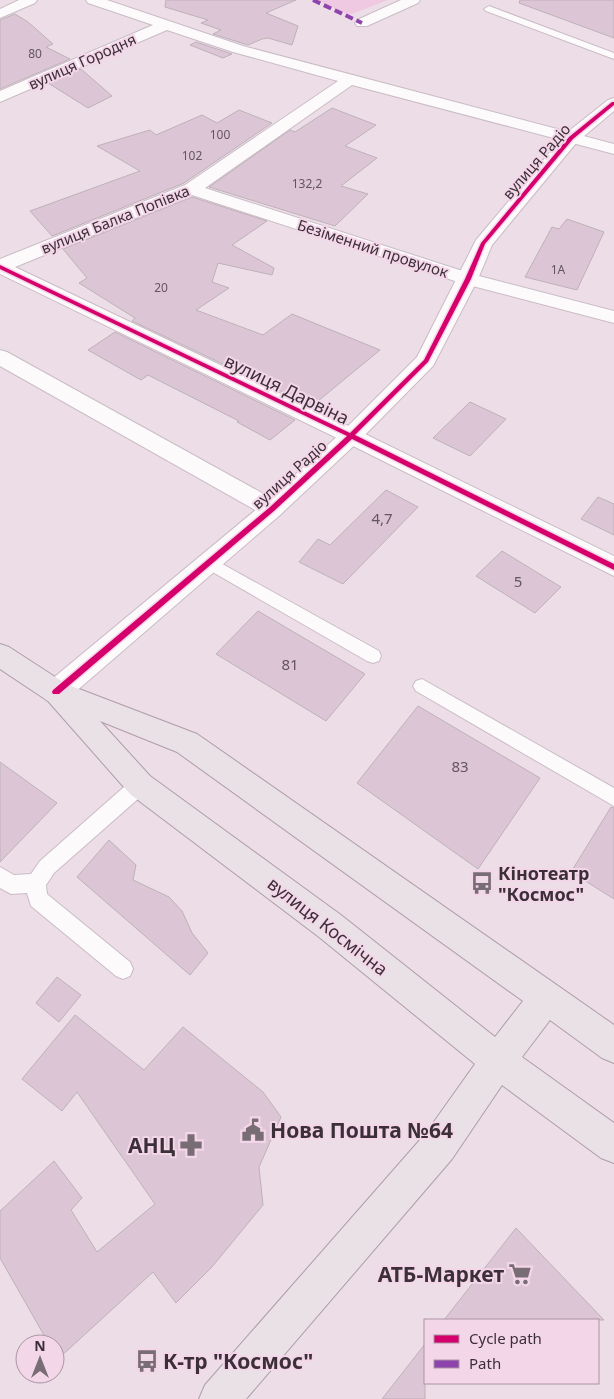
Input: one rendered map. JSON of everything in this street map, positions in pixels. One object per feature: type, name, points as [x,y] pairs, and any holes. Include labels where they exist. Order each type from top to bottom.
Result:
[{"type":"main road","name":"вулиця Космічна","points":[[0,655],[56,692],[187,743],[545,999],[614,1046]]},
{"type":"main road","name":"вулиця Космічна","points":[[56,692],[140,785],[330,926],[498,1061],[614,1145]]},
{"type":"main road","points":[[219,1399],[439,1146],[498,1061],[545,999]]},
{"type":"street","points":[[0,14],[30,0]]},
{"type":"street","points":[[93,0],[238,49],[614,148]]},
{"type":"street","points":[[362,23],[413,0]]},
{"type":"street","name":"вулиця Городня","points":[[0,97],[165,25]]},
{"type":"street","name":"вулиця Балка Попівка","points":[[0,267],[191,189],[350,80]]},
{"type":"street","name":"вулиця Радіо","points":[[56,692],[272,509],[351,436],[426,361],[468,279],[483,244],[571,138],[614,103]]},
{"type":"street","name":"Безіменний провулок","points":[[191,189],[468,279],[614,317]]},
{"type":"street","name":"вулиця Дарвіна","points":[[0,267],[351,436],[614,568]]},
{"type":"street","points":[[0,357],[272,509]]},
{"type":"lane","points":[[489,9],[614,56]]},
{"type":"lane","points":[[208,562],[373,656]]},
{"type":"lane","points":[[422,686],[614,798]]},
{"type":"lane","points":[[123,969],[38,899],[36,883],[47,867],[140,785]]},
{"type":"lane","points":[[0,876],[12,885],[36,883]]},
{"type":"shaded area","points":[[317,0],[388,0],[349,15]]},
{"type":"building","points":[[166,0],[296,0],[266,13],[298,26],[292,45],[268,38],[248,45],[213,34],[221,30],[201,23],[208,20],[165,7]]},
{"type":"building","points":[[520,0],[614,0],[614,38],[519,3]]},
{"type":"building","points":[[15,14],[28,22],[53,44],[46,47],[70,59],[0,89],[0,20]]},
{"type":"building","points":[[196,42],[232,54],[223,58],[190,45]]},
{"type":"building","points":[[81,69],[112,96],[88,108],[48,83]]},
{"type":"building","points":[[332,108],[376,125],[345,146],[377,158],[341,186],[368,194],[335,226],[209,187],[290,130],[295,132]]},
{"type":"building","points":[[239,110],[272,123],[184,183],[52,236],[30,211],[140,171],[97,146],[150,130],[156,135],[202,115],[217,123]]},
{"type":"building","points":[[192,197],[267,221],[232,245],[274,268],[272,275],[218,263],[212,282],[229,288],[196,310],[263,335],[292,314],[380,350],[312,406],[132,321],[135,318],[79,283],[87,278],[63,249]]},
{"type":"building","points":[[567,219],[604,232],[577,290],[525,277],[552,227],[559,229]]},
{"type":"building","points":[[115,332],[295,420],[270,440],[237,422],[239,421],[148,375],[141,380],[88,350]]},
{"type":"building","points":[[470,402],[506,419],[470,456],[433,438]]},
{"type":"building","points":[[386,490],[418,507],[343,584],[299,562],[318,539],[330,545]]},
{"type":"building","points":[[598,497],[614,504],[614,535],[581,519]]},
{"type":"building","points":[[502,551],[561,587],[535,613],[476,576]]},
{"type":"building","points":[[258,611],[365,674],[326,721],[216,654]]},
{"type":"building","points":[[418,706],[540,778],[478,869],[357,783]]},
{"type":"building","points":[[0,762],[57,803],[0,862]]},
{"type":"building","points":[[611,807],[614,808],[614,899],[571,872]]},
{"type":"building","points":[[109,840],[136,865],[133,880],[169,897],[182,911],[192,933],[208,953],[190,975],[77,877]]},
{"type":"building","points":[[57,977],[81,995],[59,1022],[36,1003]]},
{"type":"building","points":[[75,1015],[144,1070],[183,1027],[263,1092],[281,1117],[259,1167],[263,1205],[211,1268],[176,1303],[153,1272],[65,1353],[65,1334],[43,1334],[0,1258],[0,1211],[54,1161],[82,1198],[71,1210],[97,1252],[155,1204],[77,1092],[62,1111],[22,1079]]},
{"type":"building","points":[[516,1228],[604,1320],[599,1319],[445,1319]]},
{"type":"building","points":[[424,1345],[425,1399],[382,1399]]},
{"type":"marked path","points":[[313,0],[362,23]]},
{"type":"cycle path","points":[[56,692],[272,509],[351,436],[426,361],[468,279],[483,244],[571,138],[614,103]]},
{"type":"cycle path","points":[[0,267],[351,436],[614,567]]},
{"type":"place","name":"Кінотеатр \"Космос\"","points":[[482,883]]},
{"type":"place","name":"Нова Пошта №64","points":[[253,1130]]},
{"type":"place","name":"АНЦ","points":[[191,1145]]},
{"type":"place","name":"АТБ-Маркет","points":[[520,1274]]},
{"type":"place","name":"К-тр \"Космос\"","points":[[147,1361]]}]
